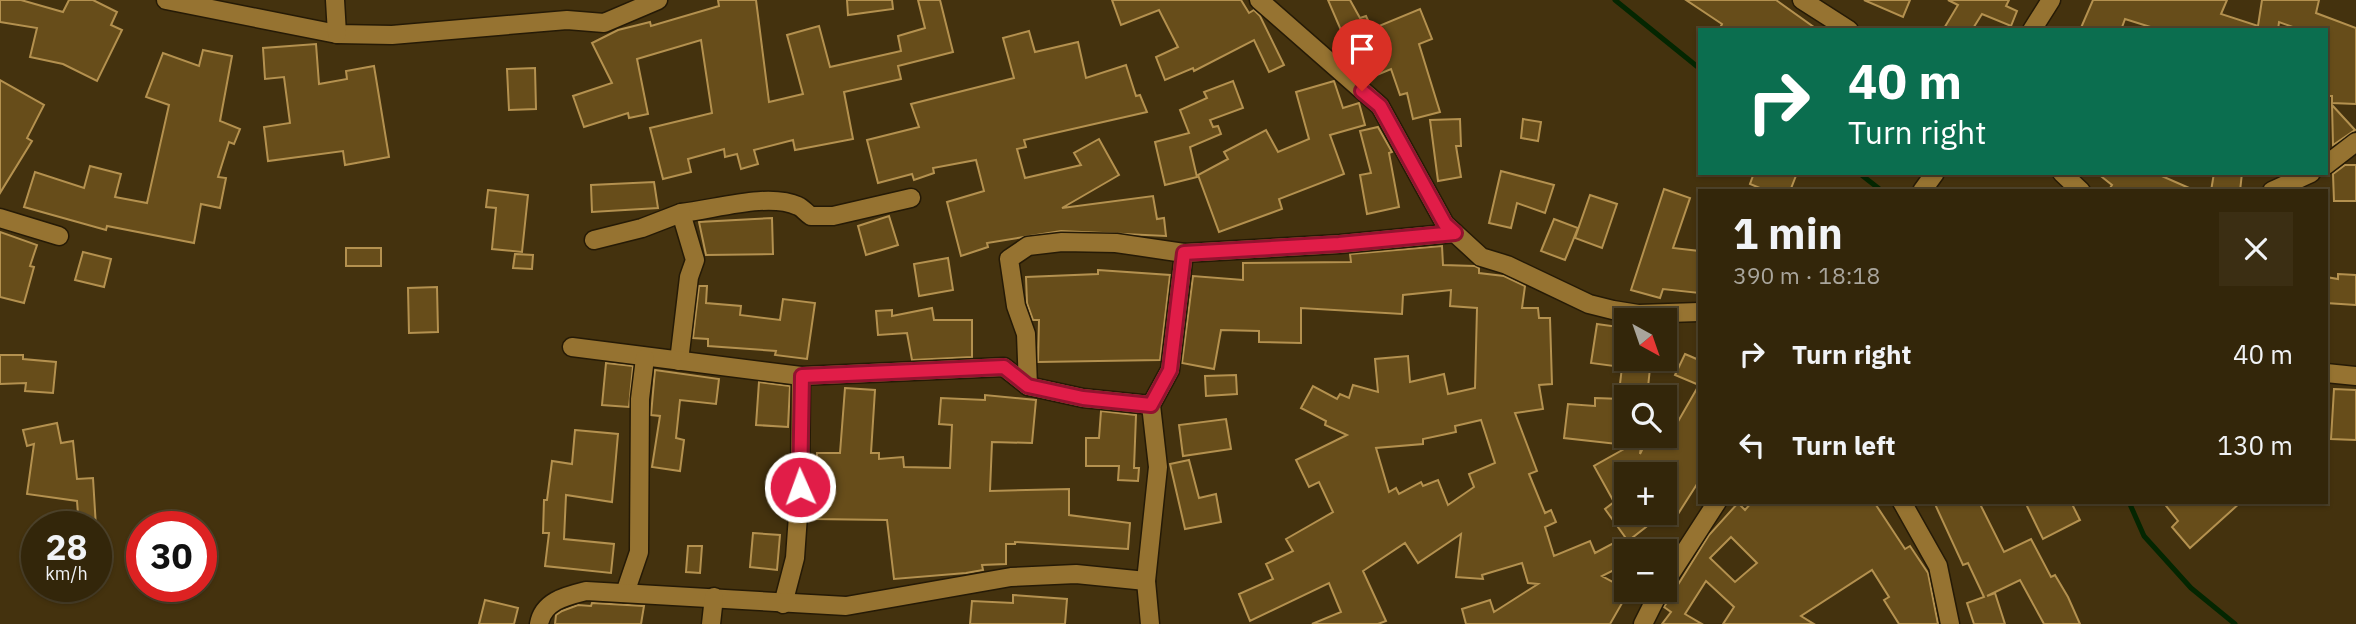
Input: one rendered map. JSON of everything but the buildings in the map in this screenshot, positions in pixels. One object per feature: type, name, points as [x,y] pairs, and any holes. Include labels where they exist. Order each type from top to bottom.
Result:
[{"type":"street","points":[[166,0],[337,34],[393,35],[567,20],[604,23],[658,0]]},
{"type":"street","points":[[335,0],[337,34]]},
{"type":"street","points":[[1259,0],[1380,106],[1445,224],[1481,257],[1507,265],[1589,304],[1638,314],[1698,312]]},
{"type":"street","points":[[1802,0],[1846,28]]},
{"type":"street","points":[[2033,28],[2051,0]]},
{"type":"street","points":[[2328,164],[2356,142]]},
{"type":"street","points":[[2064,175],[2079,189]]},
{"type":"street","points":[[2276,189],[2307,175]]},
{"type":"street","points":[[594,240],[642,228],[681,213],[748,203],[787,203],[800,206],[811,216],[833,216],[911,198]]},
{"type":"street","points":[[679,361],[689,277],[695,260],[681,213]]},
{"type":"street","points":[[0,218],[60,236]]},
{"type":"street","points":[[1028,386],[1026,334],[1016,306],[1009,259],[1028,246],[1062,242],[1116,243],[1184,253],[1339,244],[1455,233]]},
{"type":"street","points":[[1150,624],[1146,582],[1158,467],[1151,405],[1170,370],[1184,253]]},
{"type":"street","points":[[572,347],[802,376],[1004,367],[1028,386],[1083,398],[1151,405]]},
{"type":"street","points":[[625,593],[639,552],[639,412],[645,358]]},
{"type":"street","points":[[2328,373],[2356,376]]},
{"type":"street","points":[[783,604],[795,558],[800,487],[802,376]]},
{"type":"street","points":[[1677,563],[1716,504]]},
{"type":"street","points":[[1903,504],[1938,566],[1950,624]]},
{"type":"street","points":[[539,624],[541,615],[561,597],[586,590],[846,606],[1011,577],[1076,574],[1146,582]]},
{"type":"street","points":[[711,624],[714,597]]},
{"type":"street","points":[[1643,624],[1654,602]]},
{"type":"waterway","points":[[1615,0],[1698,67]]},
{"type":"waterway","points":[[1862,175],[1879,189]]},
{"type":"waterway","points":[[2130,504],[2144,536],[2191,588],[2235,624]]},
{"type":"route","points":[[800,487],[799,424],[802,376],[1004,367],[1028,386],[1083,398],[1151,405],[1170,370],[1184,253],[1339,244],[1455,233],[1445,224],[1380,106],[1362,91]]}]
